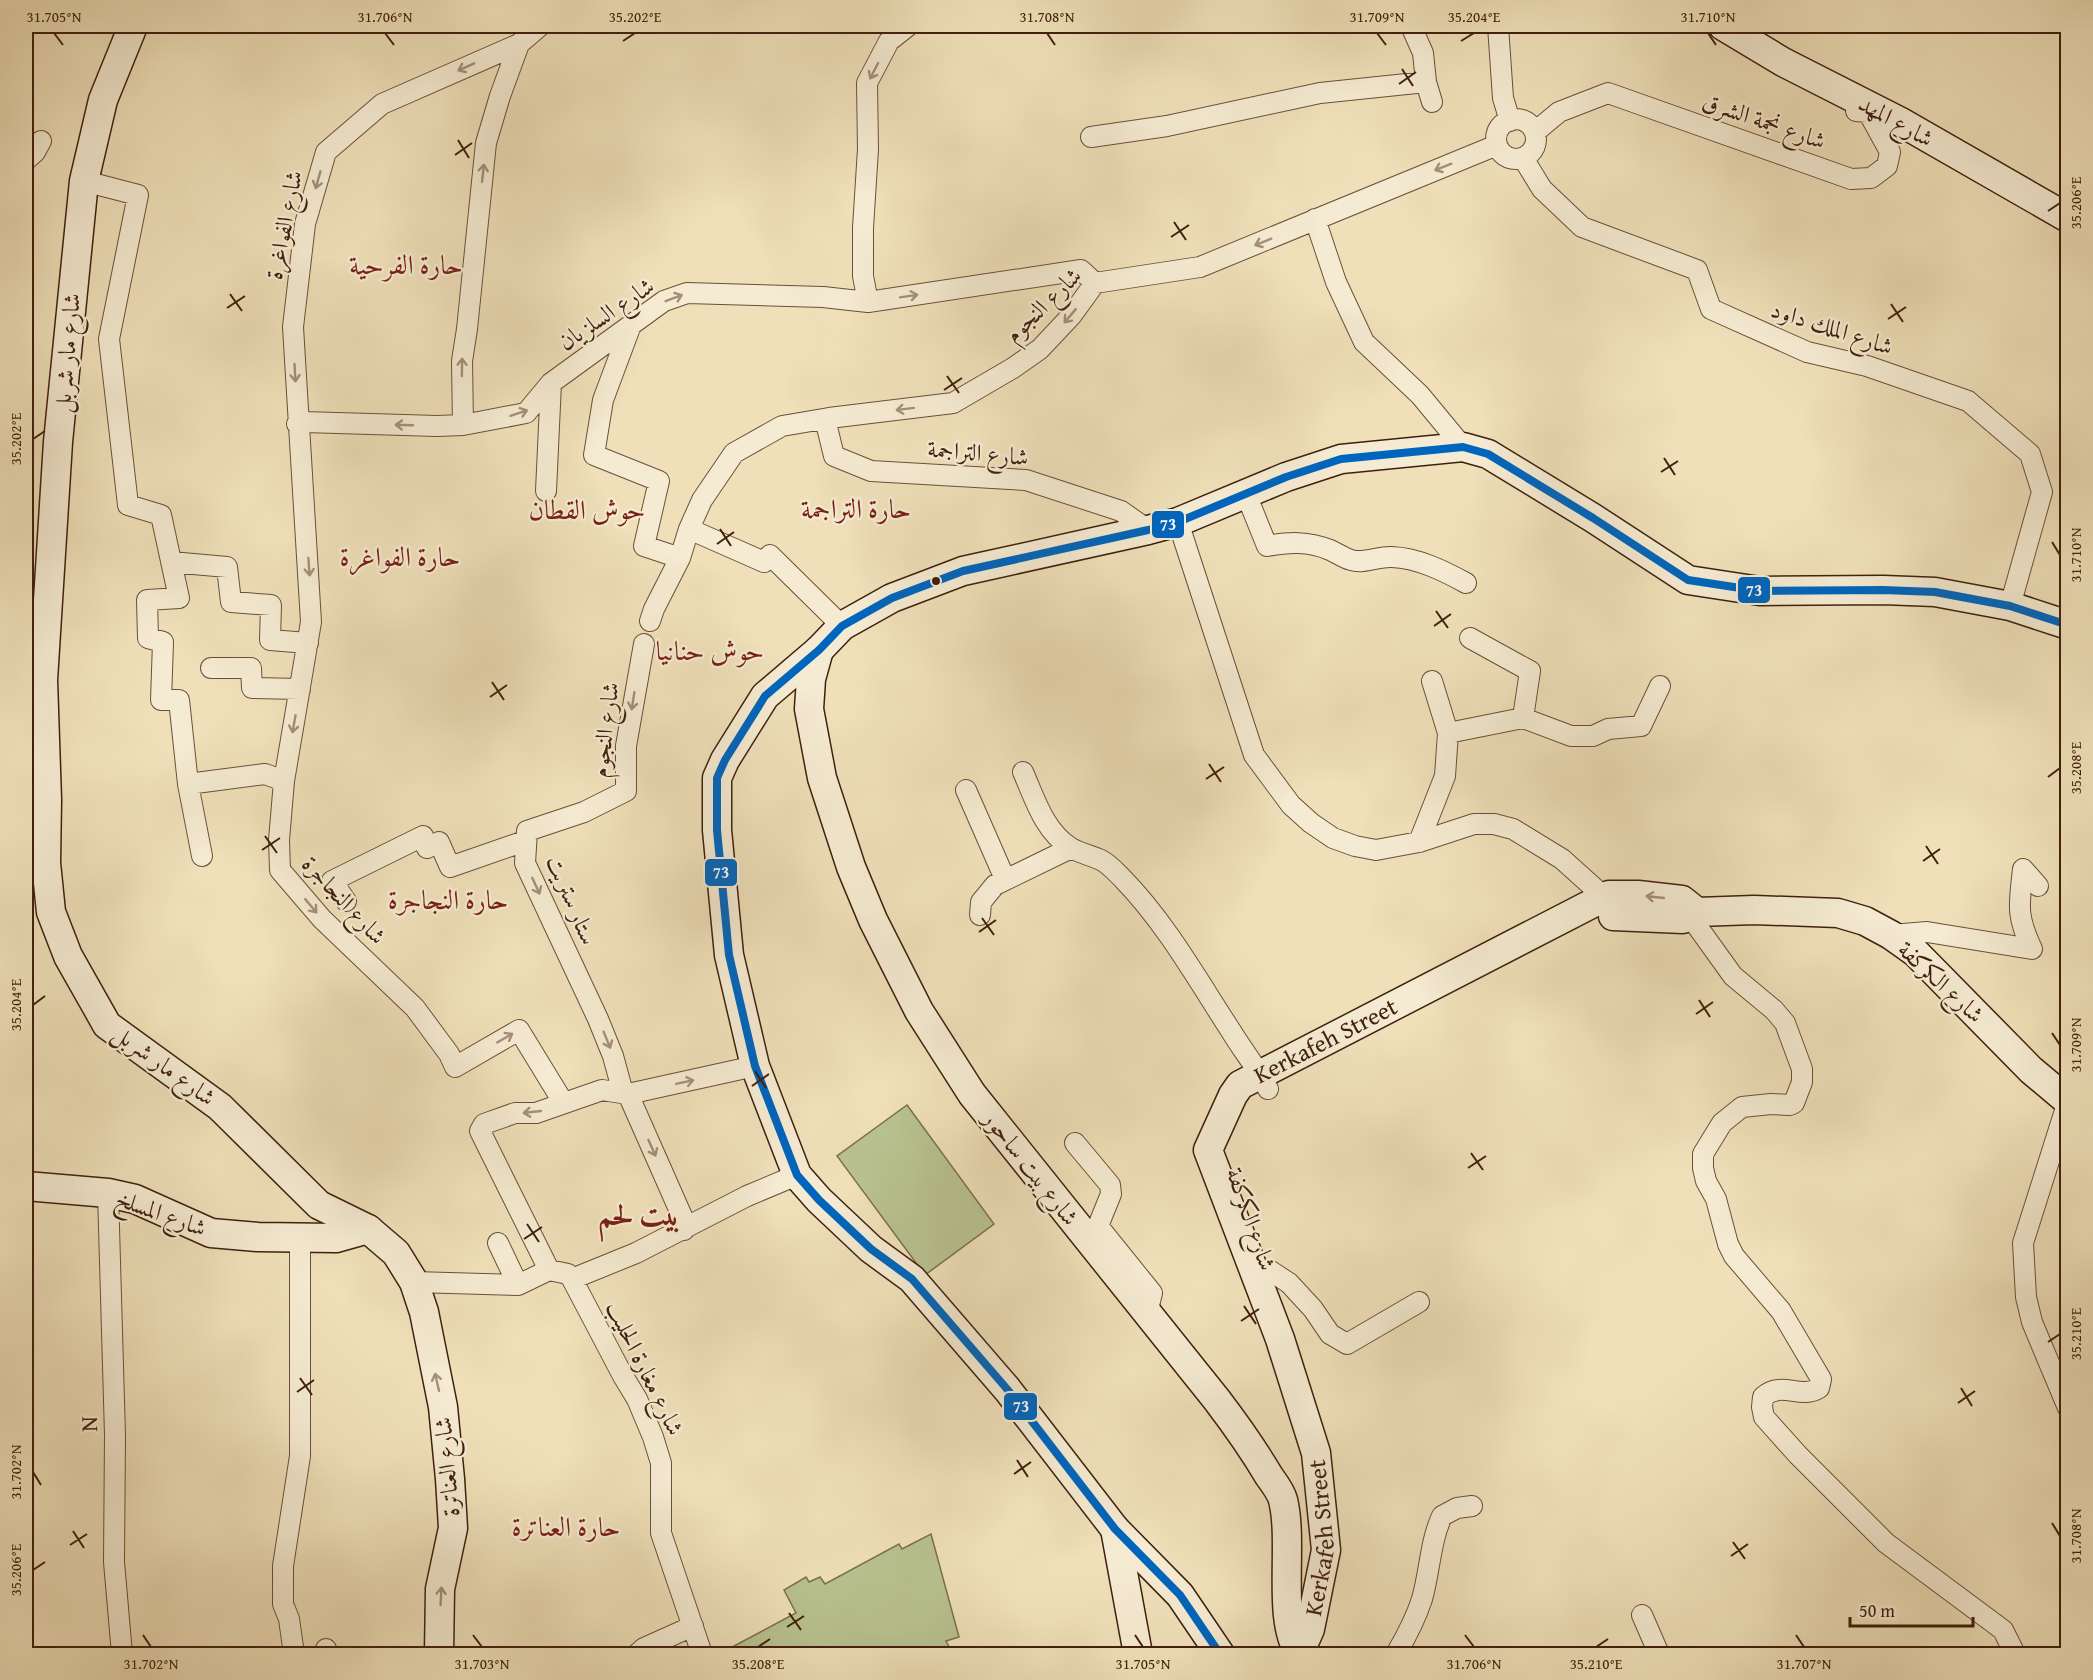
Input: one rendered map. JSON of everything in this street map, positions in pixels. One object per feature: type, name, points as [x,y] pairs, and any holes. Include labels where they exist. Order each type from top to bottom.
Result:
[{"type":"street","name":"شارع مار شربل","points":[[133,26],[103,100],[84,181],[58,442],[43,680],[46,756],[36,804],[46,862],[51,912],[68,956],[107,1025],[220,1107],[319,1205],[368,1229],[396,1253],[414,1282]]},
{"type":"street","points":[[297,424],[304,422],[463,425],[462,361],[486,143],[519,44],[540,26]]},
{"type":"street","points":[[868,302],[863,276],[868,149],[867,83],[889,40],[908,26]]},
{"type":"street","points":[[1411,26],[1423,53],[1426,82],[1432,102]]},
{"type":"street","points":[[1498,26],[1503,98],[1510,121]]},
{"type":"street","name":"شارع المهد","points":[[1723,26],[1783,62],[1899,121],[2067,218]]},
{"type":"street","name":"شارع الفواغرة","points":[[305,666],[311,622],[297,424],[293,327],[305,224],[326,152],[382,104],[519,44]]},
{"type":"street","points":[[1091,137],[1167,126],[1320,93],[1426,82]]},
{"type":"street","name":"شارع نجمة الشرق","points":[[1535,132],[1559,112],[1608,93],[1851,178],[1871,178],[1887,166],[1890,152],[1868,112],[1848,110],[1844,93]]},
{"type":"street","points":[[1521,120],[1535,132],[1533,151],[1523,158],[1505,156],[1497,145],[1498,131],[1510,121],[1521,120]]},
{"type":"street","points":[[26,160],[35,152],[41,141]]},
{"type":"street","name":"شارع النجوم","points":[[650,621],[680,558],[689,528],[702,500],[734,453],[782,426],[953,403],[1013,368],[1040,349],[1071,316],[1095,283],[1200,267],[1497,145]]},
{"type":"street","name":"شارع الملك داود","points":[[1523,158],[1542,189],[1582,227],[1696,270],[1711,309],[1807,352],[1867,366],[1968,401],[2030,454],[2042,492],[2010,606]]},
{"type":"street","points":[[84,181],[138,195],[109,339],[128,505],[161,515],[179,598],[147,600],[148,638],[163,642],[161,700],[179,699],[188,784],[202,856]]},
{"type":"street","points":[[1315,219],[1336,282],[1364,342],[1420,395],[1463,447]]},
{"type":"street","name":"شارع السلزيان","points":[[463,425],[526,413],[551,383],[664,302],[687,293],[823,297],[868,302],[1081,270],[1095,283]]},
{"type":"street","points":[[631,325],[603,400],[594,455],[659,481],[644,546],[680,558]]},
{"type":"street","points":[[546,491],[551,383]]},
{"type":"street","name":"شارع التراجمة","points":[[825,419],[834,456],[871,471],[1026,480],[1121,511],[1148,530]]},
{"type":"street","points":[[1220,1654],[1180,1595],[1115,1529],[1007,1389],[912,1279],[862,1240],[819,1200],[797,1175],[755,1066],[729,955],[717,830],[717,778],[725,760],[765,696],[819,650],[842,626],[892,598],[963,571],[1178,522],[1341,459],[1463,447],[1488,454],[1593,518],[1688,580],[1760,591],[1935,592],[2010,606],[2067,625]]},
{"type":"street","points":[[1246,494],[1267,546],[1290,542],[1308,543],[1351,560],[1391,557],[1416,561],[1466,583]]},
{"type":"street","points":[[1178,522],[1254,755],[1291,805],[1311,823],[1333,838],[1376,850],[1419,842],[1474,824],[1494,824],[1513,829],[1562,859],[1604,906],[1638,895],[1682,900],[1697,912],[1697,926],[1733,976],[1782,1017],[1802,1069],[1799,1096],[1790,1105],[1742,1107],[1722,1123],[1703,1154],[1706,1181],[1716,1199],[1728,1244],[1734,1256],[1782,1311],[1821,1379],[1820,1388],[1813,1392],[1780,1389],[1771,1391],[1763,1397],[1764,1417],[1798,1455],[1886,1543],[2003,1630],[2015,1654]]},
{"type":"street","points":[[689,528],[764,562],[770,555],[842,626]]},
{"type":"street","points":[[171,562],[227,567],[231,602],[271,604],[270,640],[308,643]]},
{"type":"street","points":[[1470,638],[1530,670],[1523,718]]},
{"type":"street","name":"شارع النجوم","points":[[526,836],[584,812],[626,791],[626,746],[644,644]]},
{"type":"street","name":"شارع بيت ساحور","points":[[819,650],[812,679],[810,709],[822,778],[851,867],[873,920],[919,1011],[972,1094],[1248,1441],[1283,1498],[1288,1551],[1288,1627],[1294,1647],[1302,1654]]},
{"type":"street","name":"شارع النجاجرة","points":[[305,666],[284,781],[279,840],[280,870],[322,919],[415,1008],[449,1054],[455,1067],[519,1030],[563,1102]]},
{"type":"street","points":[[211,668],[251,669],[252,688],[300,689]]},
{"type":"street","points":[[26,679],[34,698],[38,744],[46,756]]},
{"type":"street","points":[[1419,842],[1445,776],[1448,733],[1432,681]]},
{"type":"street","points":[[1448,733],[1523,718],[1571,736],[1593,736],[1608,729],[1641,726],[1660,686]]},
{"type":"street","points":[[1023,772],[1042,817],[1052,831],[1071,848],[1104,861],[1158,922],[1230,1030],[1256,1083]]},
{"type":"street","points":[[188,784],[265,774],[284,781]]},
{"type":"street","points":[[966,790],[1005,879]]},
{"type":"street","points":[[346,901],[332,881],[423,836],[428,848],[439,842],[450,867],[526,836]]},
{"type":"street","name":"ستار ستريت","points":[[526,836],[525,863],[598,1019],[613,1056],[622,1089],[628,1094],[685,1223],[684,1230]]},
{"type":"street","points":[[980,915],[981,902],[986,893],[995,885],[1071,848]]},
{"type":"street","points":[[1891,935],[1927,932],[2032,949],[2018,910],[2023,869],[2038,886]]},
{"type":"street","name":"Kerkafeh Street","points":[[1256,1083],[1293,1056],[1604,906]]},
{"type":"street","name":"شارع الكركفة","points":[[1302,1654],[1319,1641],[1329,1603],[1336,1520],[1333,1467],[1308,1383],[1262,1272],[1228,1152],[1236,1122],[1246,1108],[1256,1083],[1311,1064],[1466,988],[1577,929],[1604,906]]},
{"type":"street","name":"شارع الكركفة","points":[[1697,912],[1754,910],[1838,913],[1865,921],[1891,935],[1915,952],[2017,1056],[2067,1101]]},
{"type":"street","points":[[1230,1030],[1246,1045],[1258,1051],[1279,1057],[1293,1056]]},
{"type":"street","points":[[549,1270],[480,1131],[484,1124],[515,1113],[536,1113],[602,1090],[628,1094],[755,1066]]},
{"type":"street","points":[[2067,1101],[2023,1243],[2026,1298],[2032,1322],[2067,1408]]},
{"type":"street","points":[[1075,1143],[1110,1185],[1111,1194],[1098,1226],[1152,1293],[1147,1313]]},
{"type":"street","points":[[414,1282],[518,1284],[549,1270],[568,1274],[572,1279],[636,1253],[747,1196],[797,1175]]},
{"type":"street","name":"شارع المسلخ","points":[[27,1184],[135,1198],[212,1233],[258,1237],[336,1238],[368,1229]]},
{"type":"street","name":"N","points":[[108,1193],[115,1435],[114,1562],[122,1654]]},
{"type":"street","points":[[294,1654],[289,1619],[283,1604],[283,1566],[300,1456],[300,1237]]},
{"type":"street","points":[[498,1243],[518,1284]]},
{"type":"street","points":[[1262,1272],[1289,1282],[1313,1309],[1330,1334],[1347,1344],[1419,1302]]},
{"type":"street","name":"شارع مغارة الحليب","points":[[572,1279],[637,1399],[653,1437],[661,1463],[661,1533],[702,1654]]},
{"type":"street","name":"شارع العناترة","points":[[414,1282],[424,1312],[443,1407],[450,1479],[453,1528],[441,1589],[439,1654]]},
{"type":"street","points":[[1396,1654],[1408,1633],[1422,1599],[1437,1527],[1442,1515],[1457,1508],[1472,1506]]},
{"type":"street","points":[[1115,1529],[1138,1654]]},
{"type":"street","points":[[1642,1615],[1659,1654]]},
{"type":"street","points":[[637,1654],[644,1648],[693,1626]]},
{"type":"green space","points":[[907,1105],[994,1224],[925,1275],[837,1156]]},
{"type":"green space","points":[[931,1534],[959,1637],[946,1641],[953,1654],[719,1654],[796,1613],[784,1590],[806,1577],[809,1582],[820,1577],[825,1584],[899,1544],[902,1549]]},
{"type":"transit line","name":"73","points":[[1220,1654],[1180,1595],[1115,1529],[1007,1389],[912,1279],[871,1249],[819,1200],[797,1175],[755,1066],[729,955],[717,830],[717,778],[725,760],[765,696],[819,650],[842,626],[892,598],[963,571],[1178,522],[1286,477],[1341,459],[1463,447],[1488,454],[1593,518],[1688,580],[1760,591],[1935,592],[2010,606],[2068,625]]},
{"type":"district","name":"حارة الفرحية","points":[[406,265]]},
{"type":"district","name":"حارة التراجمة","points":[[856,509]]},
{"type":"district","name":"حوش القطان","points":[[587,510]]},
{"type":"district","name":"حارة الفواغرة","points":[[400,557]]},
{"type":"district","name":"حوش حنانيا","points":[[710,651]]},
{"type":"district","name":"حارة النجاجرة","points":[[448,900]]},
{"type":"district","name":"بيت لحم","points":[[639,1215]]},
{"type":"district","name":"حارة العناترة","points":[[566,1527]]}]
